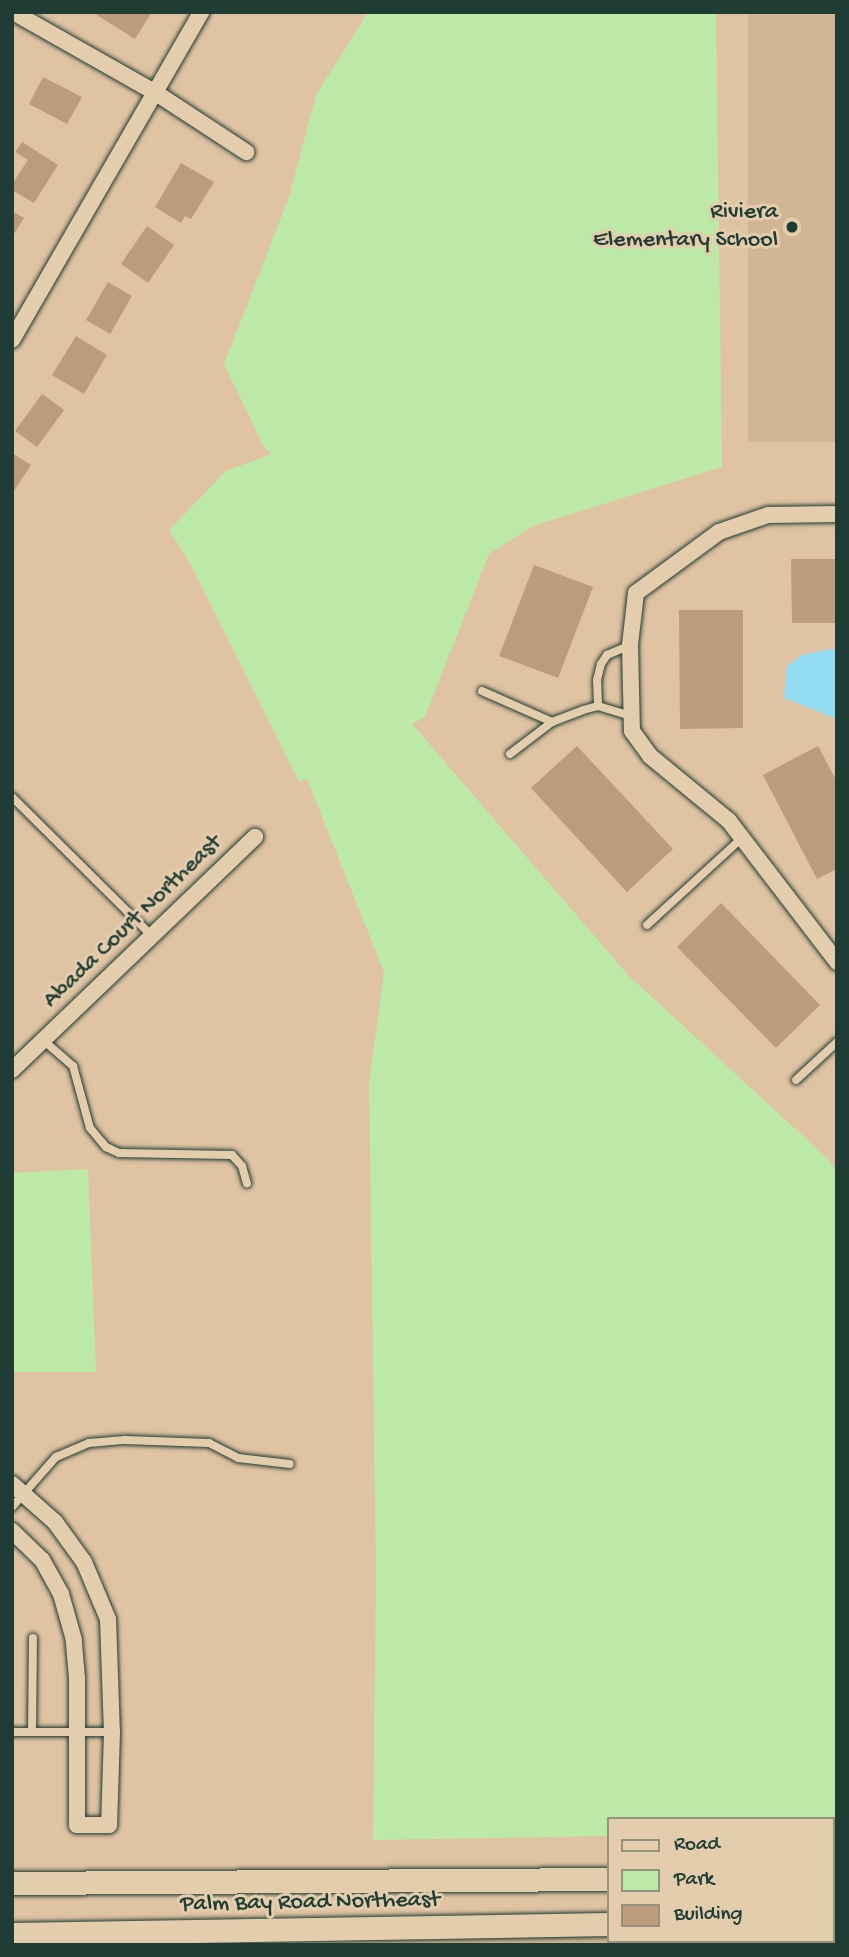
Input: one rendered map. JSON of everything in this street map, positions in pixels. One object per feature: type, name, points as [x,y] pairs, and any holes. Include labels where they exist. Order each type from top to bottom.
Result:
[{"type":"main road","name":"Palm Bay Road Northeast","points":[[12,1883],[608,1879]]},
{"type":"main road","name":"Palm Bay Road Northeast","points":[[12,1934],[86,1940],[608,1924]]},
{"type":"street","points":[[13,12],[156,93],[246,152]]},
{"type":"street","points":[[12,340],[201,12]]},
{"type":"street","points":[[837,514],[768,514],[719,532],[636,593],[630,645],[632,731],[650,756],[729,821],[837,962]]},
{"type":"street","name":"Abada Court Northeast","points":[[12,1070],[255,837]]},
{"type":"street","points":[[12,1484],[18,1502],[55,1522],[84,1562],[108,1619],[112,1732],[110,1825],[77,1825],[78,1732],[74,1640],[61,1594],[42,1560],[12,1531]]},
{"type":"lane","points":[[598,706],[597,681],[601,664],[607,655],[630,645]]},
{"type":"lane","points":[[482,691],[552,722]]},
{"type":"lane","points":[[510,754],[552,722],[598,706],[631,716]]},
{"type":"lane","points":[[12,797],[152,935]]},
{"type":"lane","points":[[647,925],[742,838]]},
{"type":"lane","points":[[43,1040],[73,1066],[90,1128],[106,1147],[119,1153],[232,1155],[242,1166],[247,1183]]},
{"type":"lane","points":[[796,1080],[837,1042]]},
{"type":"lane","points":[[18,1502],[56,1457],[89,1443],[125,1440],[209,1443],[238,1458],[290,1464]]},
{"type":"lane","points":[[32,1732],[33,1638]]},
{"type":"lane","points":[[12,1732],[112,1732]]},
{"type":"shaded area","name":"Riviera Elementary School","points":[[748,12],[837,12],[837,442],[748,442]]},
{"type":"shaded area","points":[[837,1924],[837,1945],[97,1945],[608,1934],[608,1943],[835,1943]]},
{"type":"green space","points":[[368,12],[716,12],[722,467],[533,526],[489,554],[425,717],[412,724],[629,976],[828,1159],[837,1172],[837,1832],[835,1817],[608,1817],[608,1836],[373,1840],[376,1575],[369,1083],[384,972],[307,779],[299,782],[190,563],[169,530],[226,471],[271,454],[264,447],[224,364],[289,197],[316,95]]},
{"type":"green space","points":[[88,1169],[96,1372],[12,1372],[12,1173]]},
{"type":"water","points":[[837,650],[837,719],[784,698],[787,666],[802,655]]},
{"type":"building","points":[[92,12],[152,12],[135,39]]},
{"type":"building","points":[[43,77],[82,97],[67,124],[29,104]]},
{"type":"building","points":[[22,142],[58,165],[34,203],[12,190],[12,184],[28,160],[15,152]]},
{"type":"building","points":[[181,163],[214,182],[191,219],[185,216],[181,223],[155,207]]},
{"type":"building","points":[[12,211],[24,218],[12,237]]},
{"type":"building","points":[[147,226],[174,245],[148,283],[121,264]]},
{"type":"building","points":[[108,282],[132,296],[110,334],[86,320]]},
{"type":"building","points":[[76,336],[107,355],[84,394],[52,375]]},
{"type":"building","points":[[42,394],[64,410],[37,447],[15,431]]},
{"type":"building","points":[[12,453],[31,465],[12,494]]},
{"type":"building","points":[[791,559],[837,559],[837,623],[792,623]]},
{"type":"building","points":[[534,565],[593,587],[558,678],[499,656]]},
{"type":"building","points":[[679,610],[743,610],[743,728],[680,729]]},
{"type":"building","points":[[577,746],[673,849],[627,892],[531,788]]},
{"type":"building","points":[[818,746],[837,782],[837,869],[817,879],[763,775]]},
{"type":"building","points":[[721,903],[820,1005],[776,1048],[677,947]]},
{"type":"place","name":"Riviera Elementary School","points":[[792,227]]}]
